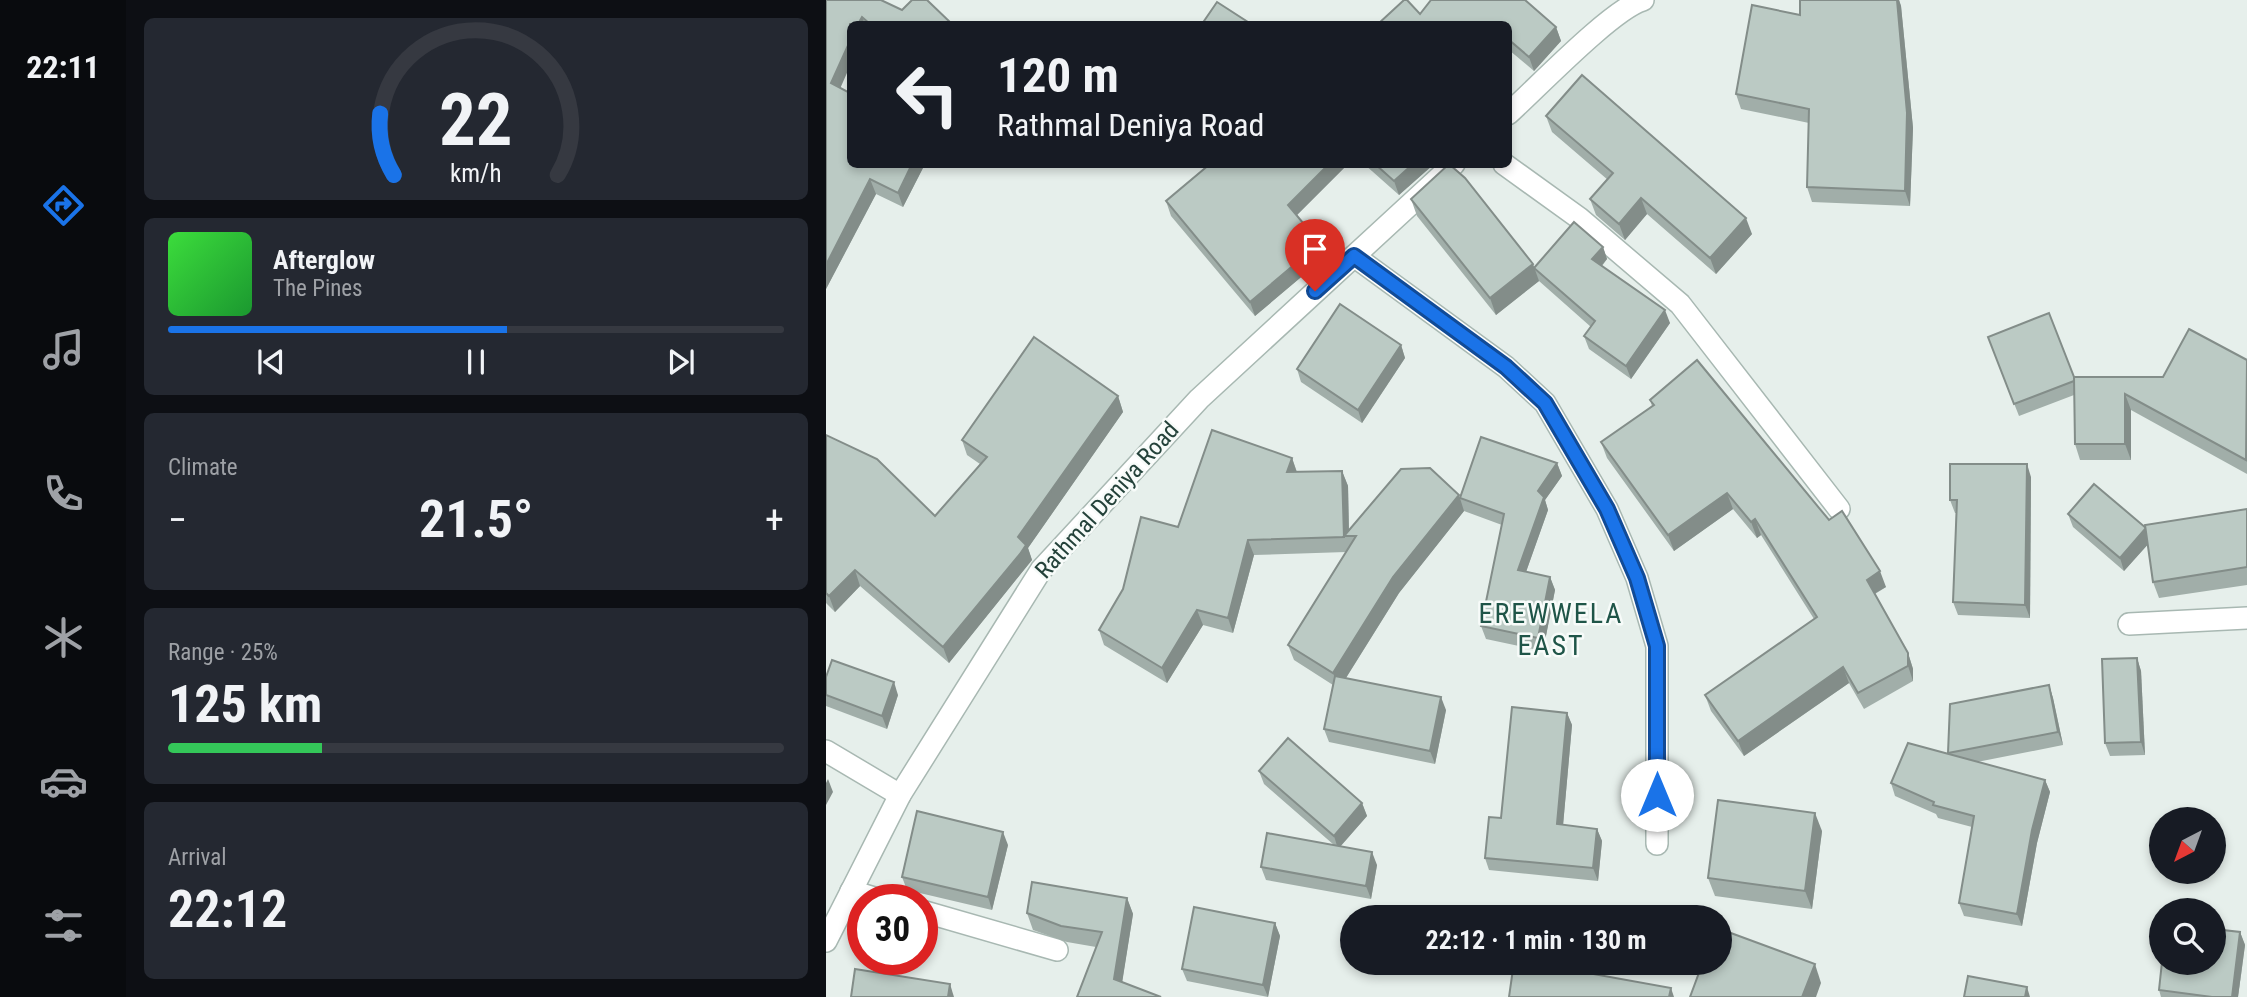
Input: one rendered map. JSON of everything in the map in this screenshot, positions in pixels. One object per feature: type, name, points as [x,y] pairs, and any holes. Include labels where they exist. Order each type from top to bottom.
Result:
[{"type":"street","points":[[1512,110],[1598,32],[1635,2],[1643,0]]},
{"type":"street","name":"Rathmal Deniya Road","points":[[855,884],[900,795],[1041,570],[1199,399],[1450,168]]},
{"type":"street","points":[[1509,168],[1578,218],[1680,304],[1839,509]]},
{"type":"street","points":[[1354,256],[1506,367],[1545,403],[1607,509],[1637,578],[1657,646],[1657,844]]},
{"type":"street","points":[[2129,624],[2247,618]]},
{"type":"street","points":[[826,751],[900,795]]},
{"type":"street","name":"Rathmal Deniya Road","points":[[826,941],[847,899]]},
{"type":"street","points":[[938,916],[1056,950]]},
{"type":"building","points":[[826,0],[881,0],[902,10],[912,0],[927,0],[949,21],[867,21],[862,17],[860,21],[847,21],[847,48],[831,83],[847,91],[847,168],[910,168],[898,193],[870,179],[826,265]]},
{"type":"building","points":[[1404,0],[1420,14],[1431,0],[1525,0],[1556,27],[1529,57],[1512,42],[1512,21],[1381,21]]},
{"type":"building","points":[[1800,0],[1897,0],[1907,113],[1905,191],[1807,187],[1809,109],[1736,94],[1752,5],[1800,15]]},
{"type":"building","points":[[1217,2],[1246,21],[1204,21]]},
{"type":"building","points":[[1582,75],[1746,218],[1710,258],[1641,198],[1619,224],[1590,199],[1613,173],[1546,116]]},
{"type":"building","points":[[1205,168],[1325,168],[1288,205],[1314,236],[1314,248],[1250,302],[1166,201]]},
{"type":"building","points":[[1379,168],[1409,168],[1394,181]]},
{"type":"building","points":[[1445,168],[1454,168],[1465,178],[1533,264],[1490,298],[1411,199]]},
{"type":"building","points":[[1574,222],[1603,247],[1592,259],[1665,310],[1626,366],[1584,336],[1595,321],[1534,268]]},
{"type":"building","points":[[1340,304],[1401,345],[1358,410],[1297,369]]},
{"type":"building","points":[[2049,313],[2074,381],[2014,404],[1988,337]]},
{"type":"building","points":[[2189,329],[2247,360],[2246,460],[2125,394],[2125,444],[2075,444],[2074,377],[2163,377]]},
{"type":"building","points":[[1034,337],[1118,396],[1018,537],[1026,545],[1020,554],[943,647],[855,570],[829,596],[826,593],[826,435],[877,459],[935,516],[987,457],[962,440]]},
{"type":"building","points":[[1697,360],[1829,520],[1842,511],[1880,571],[1867,580],[1908,653],[1908,666],[1858,693],[1843,667],[1738,741],[1705,695],[1817,617],[1755,519],[1751,522],[1727,493],[1668,535],[1601,442],[1654,405],[1650,400]]},
{"type":"building","points":[[1212,430],[1292,458],[1287,472],[1342,471],[1344,537],[1248,540],[1228,618],[1197,610],[1162,668],[1099,630],[1123,589],[1141,517],[1178,527]]},
{"type":"building","points":[[1481,437],[1557,463],[1538,491],[1544,497],[1518,570],[1550,577],[1538,638],[1481,626],[1504,514],[1460,498]]},
{"type":"building","points":[[1950,464],[2027,464],[2025,605],[1953,602],[1957,500],[1950,500]]},
{"type":"building","points":[[1430,468],[1459,495],[1393,577],[1333,673],[1288,645],[1356,536],[1344,536],[1401,469]]},
{"type":"building","points":[[2094,484],[2146,528],[2120,558],[2068,514]]},
{"type":"building","points":[[2247,509],[2247,567],[2153,582],[2145,525]]},
{"type":"building","points":[[2137,658],[2141,742],[2105,743],[2102,659]]},
{"type":"building","points":[[832,660],[894,682],[882,716],[826,695],[826,677]]},
{"type":"building","points":[[1335,676],[1441,697],[1430,751],[1324,729]]},
{"type":"building","points":[[2049,685],[2058,732],[1948,753],[1950,704]]},
{"type":"building","points":[[1512,707],[1567,713],[1557,824],[1597,829],[1593,868],[1485,858],[1489,817],[1501,818]]},
{"type":"building","points":[[1288,738],[1362,803],[1334,836],[1259,771]]},
{"type":"building","points":[[1908,743],[2045,780],[2032,830],[2017,914],[1959,903],[1974,816],[1933,805],[1934,802],[1891,783]]},
{"type":"building","points":[[1718,800],[1815,813],[1805,891],[1708,878]]},
{"type":"building","points":[[917,811],[1003,832],[988,897],[902,877]]},
{"type":"building","points":[[1267,833],[1372,852],[1366,886],[1261,867]]},
{"type":"building","points":[[1032,882],[1127,898],[1114,979],[1161,997],[1077,997],[1102,932],[1061,926],[1027,913]]},
{"type":"building","points":[[1194,907],[1275,923],[1263,985],[1182,969]]},
{"type":"building","points":[[2226,930],[2240,932],[2232,997],[2159,990],[2161,975],[2226,975]]},
{"type":"building","points":[[1732,933],[1815,964],[1802,997],[1690,997],[1698,975],[1732,975]]},
{"type":"building","points":[[854,975],[893,975],[950,984],[948,997],[851,997]]},
{"type":"building","points":[[1512,975],[1599,975],[1671,988],[1669,997],[1509,997]]},
{"type":"building","points":[[1968,976],[2027,987],[2025,997],[1964,997]]},
{"type":"district","name":"EREWWELA EAST","points":[[1551,629]]},
{"type":"route","points":[[1315,291],[1354,256],[1506,367],[1545,403],[1607,509],[1637,578],[1657,646],[1657,795]]}]
